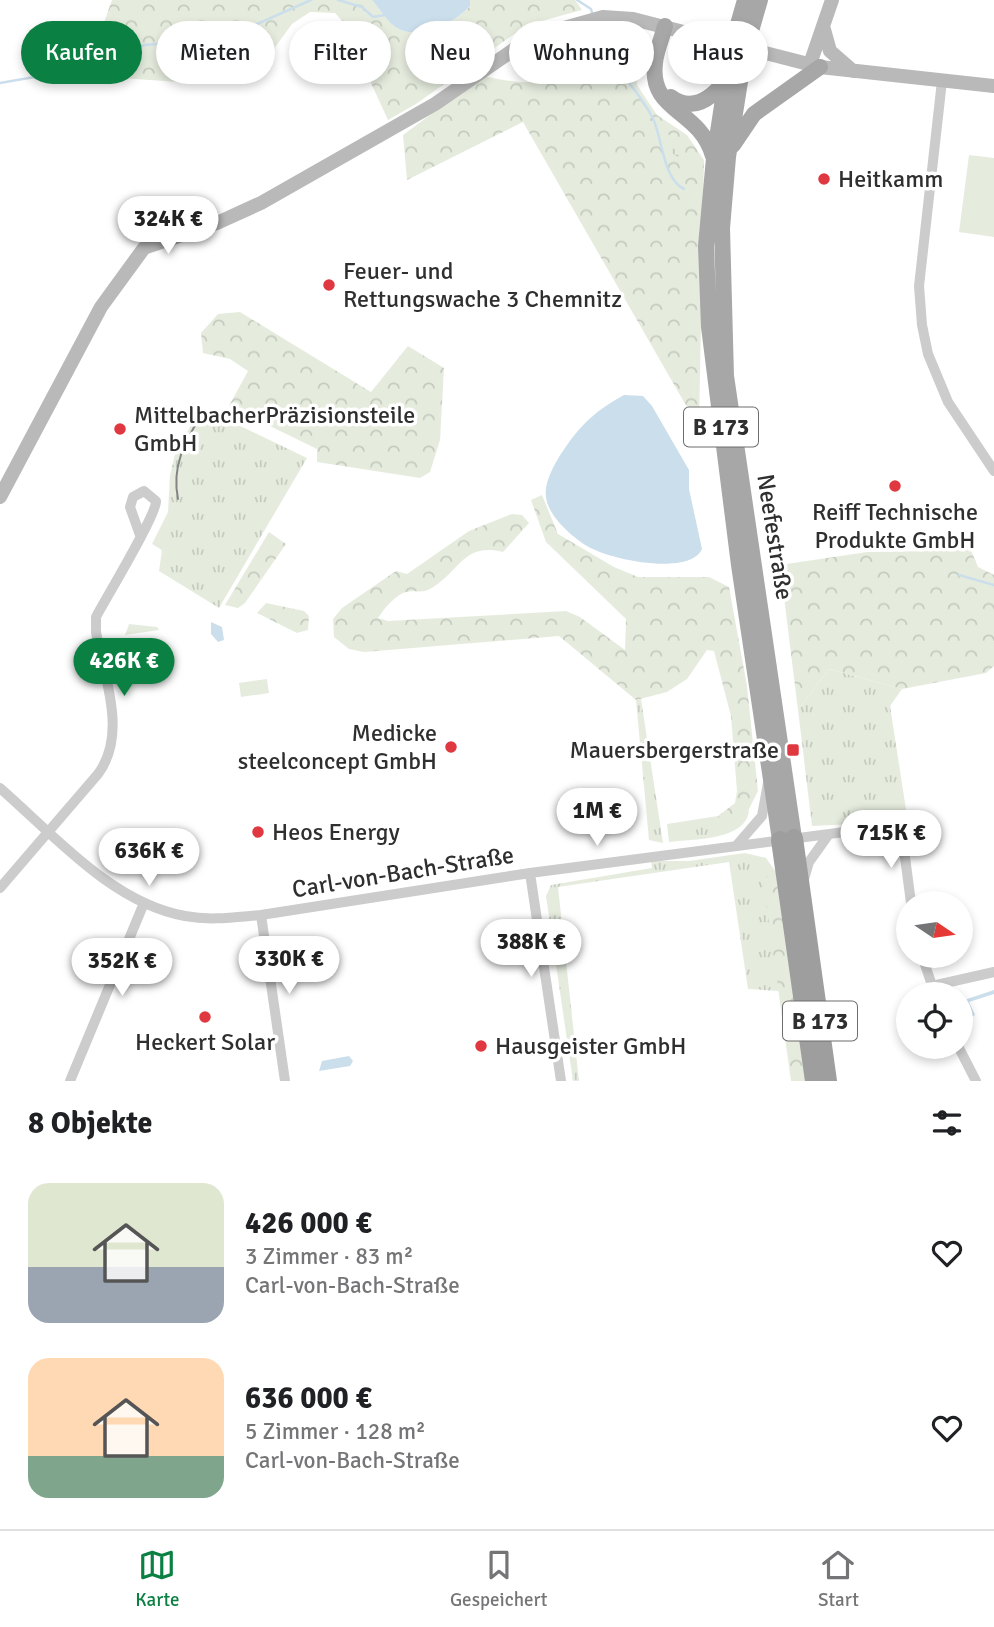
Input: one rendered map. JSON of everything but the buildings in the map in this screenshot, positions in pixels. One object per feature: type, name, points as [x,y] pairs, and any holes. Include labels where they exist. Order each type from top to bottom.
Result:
[{"type":"highway","name":"Neefestraße","points":[[787,839],[802,892],[828,1081]]},
{"type":"highway","name":"Neefestraße","points":[[787,839],[814,1081]]},
{"type":"main road","name":"Neefestraße","points":[[744,21],[745,0]]},
{"type":"main road","name":"Neefestraße","points":[[749,21],[760,0]]},
{"type":"main road","points":[[665,26],[655,62],[655,80],[664,102],[704,133],[721,157],[754,114],[815,65],[823,25],[832,0]]},
{"type":"main road","points":[[0,497],[4,479],[100,307],[144,248],[217,223],[261,203],[435,104],[512,48],[532,37],[603,17],[665,26],[815,65],[854,72],[994,86]]},
{"type":"main road","points":[[823,25],[830,51],[854,72]]},
{"type":"main road","points":[[655,80],[674,100],[692,104],[708,99],[722,84]]},
{"type":"main road","name":"Neefestraße","points":[[725,84],[721,157],[726,376],[787,839]]},
{"type":"main road","name":"Neefestraße","points":[[732,84],[705,246],[709,327],[770,776],[787,839]]},
{"type":"street","points":[[942,81],[923,237],[920,311],[928,354],[937,380],[969,438],[994,471]]},
{"type":"street","points":[[0,888],[103,767],[113,741],[96,617],[140,535]]},
{"type":"street","points":[[736,846],[762,817],[770,776]]},
{"type":"street","name":"Carl-von-Bach-Straße","points":[[0,788],[110,882],[144,903],[184,916],[217,919],[261,915],[530,873],[787,839]]},
{"type":"street","points":[[787,839],[883,828],[896,836],[905,857],[909,891]]},
{"type":"street","points":[[802,892],[808,862],[829,834]]},
{"type":"street","points":[[530,873],[561,1081]]},
{"type":"street","points":[[71,1081],[144,903]]},
{"type":"street","points":[[261,915],[285,1081]]},
{"type":"street","points":[[960,982],[994,972]]},
{"type":"street","points":[[965,1059],[976,1081]]},
{"type":"green space","points":[[112,0],[372,0],[389,21],[342,21],[335,13],[310,12],[296,21],[289,21],[289,28],[275,47],[275,21],[156,21],[156,80],[142,79],[142,21],[104,21]]},
{"type":"green space","points":[[470,0],[575,0],[582,10],[542,21],[509,21],[509,38],[495,48],[495,21],[451,21],[470,6]]},
{"type":"green space","points":[[391,23],[405,31],[405,84],[444,84],[388,120],[371,84],[391,84]]},
{"type":"green space","points":[[495,78],[509,81],[509,84],[637,84],[657,115],[687,135],[704,160],[699,428],[523,122],[407,180],[403,135],[471,84],[495,84]]},
{"type":"green space","points":[[664,130],[682,147],[678,157],[666,149],[660,136]]},
{"type":"green space","points":[[969,155],[994,158],[994,237],[959,232]]},
{"type":"green space","points":[[240,312],[371,392],[408,346],[444,368],[440,440],[430,472],[420,478],[317,462],[317,449],[229,406],[248,371],[230,359],[203,353],[201,333],[218,314]]},
{"type":"green space","points":[[201,407],[307,458],[219,608],[159,571],[162,550],[152,544],[168,512],[170,476],[175,454]]},
{"type":"green space","points":[[542,495],[558,534],[614,567],[638,577],[709,577],[729,587],[747,686],[758,791],[749,809],[735,822],[718,816],[735,803],[737,791],[731,716],[714,651],[707,650],[687,679],[667,692],[636,700],[559,636],[364,652],[349,649],[334,637],[333,619],[342,608],[396,571],[407,574],[469,531],[512,514],[522,515],[529,523],[503,552],[489,550],[469,555],[428,590],[409,591],[398,596],[378,618],[388,621],[566,611],[580,617],[625,650],[626,619],[546,542],[531,500]]},
{"type":"green space","points":[[962,529],[978,567],[994,575],[994,666],[986,673],[902,689],[829,669],[798,710],[780,565],[867,552],[936,551]]},
{"type":"green space","points":[[269,532],[286,544],[245,603],[238,608],[225,605]]},
{"type":"green space","points":[[266,603],[304,611],[309,616],[308,630],[297,633],[257,613]]},
{"type":"green space","points":[[129,624],[157,627],[159,630],[125,635]]},
{"type":"green space","points":[[829,669],[902,689],[890,706],[907,816],[895,822],[812,826],[798,710]]},
{"type":"green space","points":[[267,679],[269,693],[241,697],[239,683]]},
{"type":"green space","points":[[641,699],[663,843],[649,840],[636,700]]},
{"type":"green space","points":[[749,809],[746,819],[729,833],[704,839],[669,842],[667,824],[718,816],[735,821]]},
{"type":"green space","points":[[745,853],[766,858],[778,875],[769,907],[779,991],[748,989],[729,862],[558,887],[579,1081],[573,1081],[546,896],[551,885],[652,868],[651,861],[689,861]]},
{"type":"green space","points":[[771,872],[778,875],[808,1081],[791,1081],[763,880]]},
{"type":"water","points":[[372,0],[470,0],[470,6],[451,21],[405,21],[405,31],[385,17]]},
{"type":"water","points":[[624,395],[643,396],[652,406],[689,470],[689,489],[702,549],[694,557],[682,562],[648,563],[597,551],[568,532],[548,504],[546,491],[549,478],[565,448],[591,417]]},
{"type":"water","points":[[211,622],[222,627],[224,640],[218,642],[211,634]]},
{"type":"water","points":[[994,990],[994,994],[973,1001],[973,997]]},
{"type":"water","points":[[349,1056],[353,1061],[350,1066],[319,1071],[322,1061]]},
{"type":"waterway","points":[[0,83],[80,69],[144,45],[185,42],[208,46],[311,0]]},
{"type":"waterway","points":[[338,0],[362,7],[373,17],[385,15]]},
{"type":"waterway","points":[[577,0],[591,9],[592,13]]},
{"type":"waterway","points":[[630,84],[654,121],[664,159],[672,177],[684,189]]},
{"type":"waterway","points":[[959,575],[994,585]]},
{"type":"tram line","points":[[178,499],[178,464],[202,413]]},
{"type":"place","name":"Heitkamm","points":[[824,179]]},
{"type":"place","name":"Feuer- und Rettungswache 3 Chemnitz","points":[[329,285]]},
{"type":"place","name":"MittelbacherPräzisionsteile GmbH","points":[[120,429]]},
{"type":"place","name":"Reiff Technische Produkte GmbH","points":[[895,486]]},
{"type":"place","name":"Medicke steelconcept GmbH","points":[[451,747]]},
{"type":"place","name":"Mauersbergerstraße","points":[[793,750]]},
{"type":"place","name":"Heos Energy","points":[[258,832]]},
{"type":"place","name":"Heckert Solar","points":[[205,1017]]},
{"type":"place","name":"Hausgeister GmbH","points":[[481,1046]]}]
